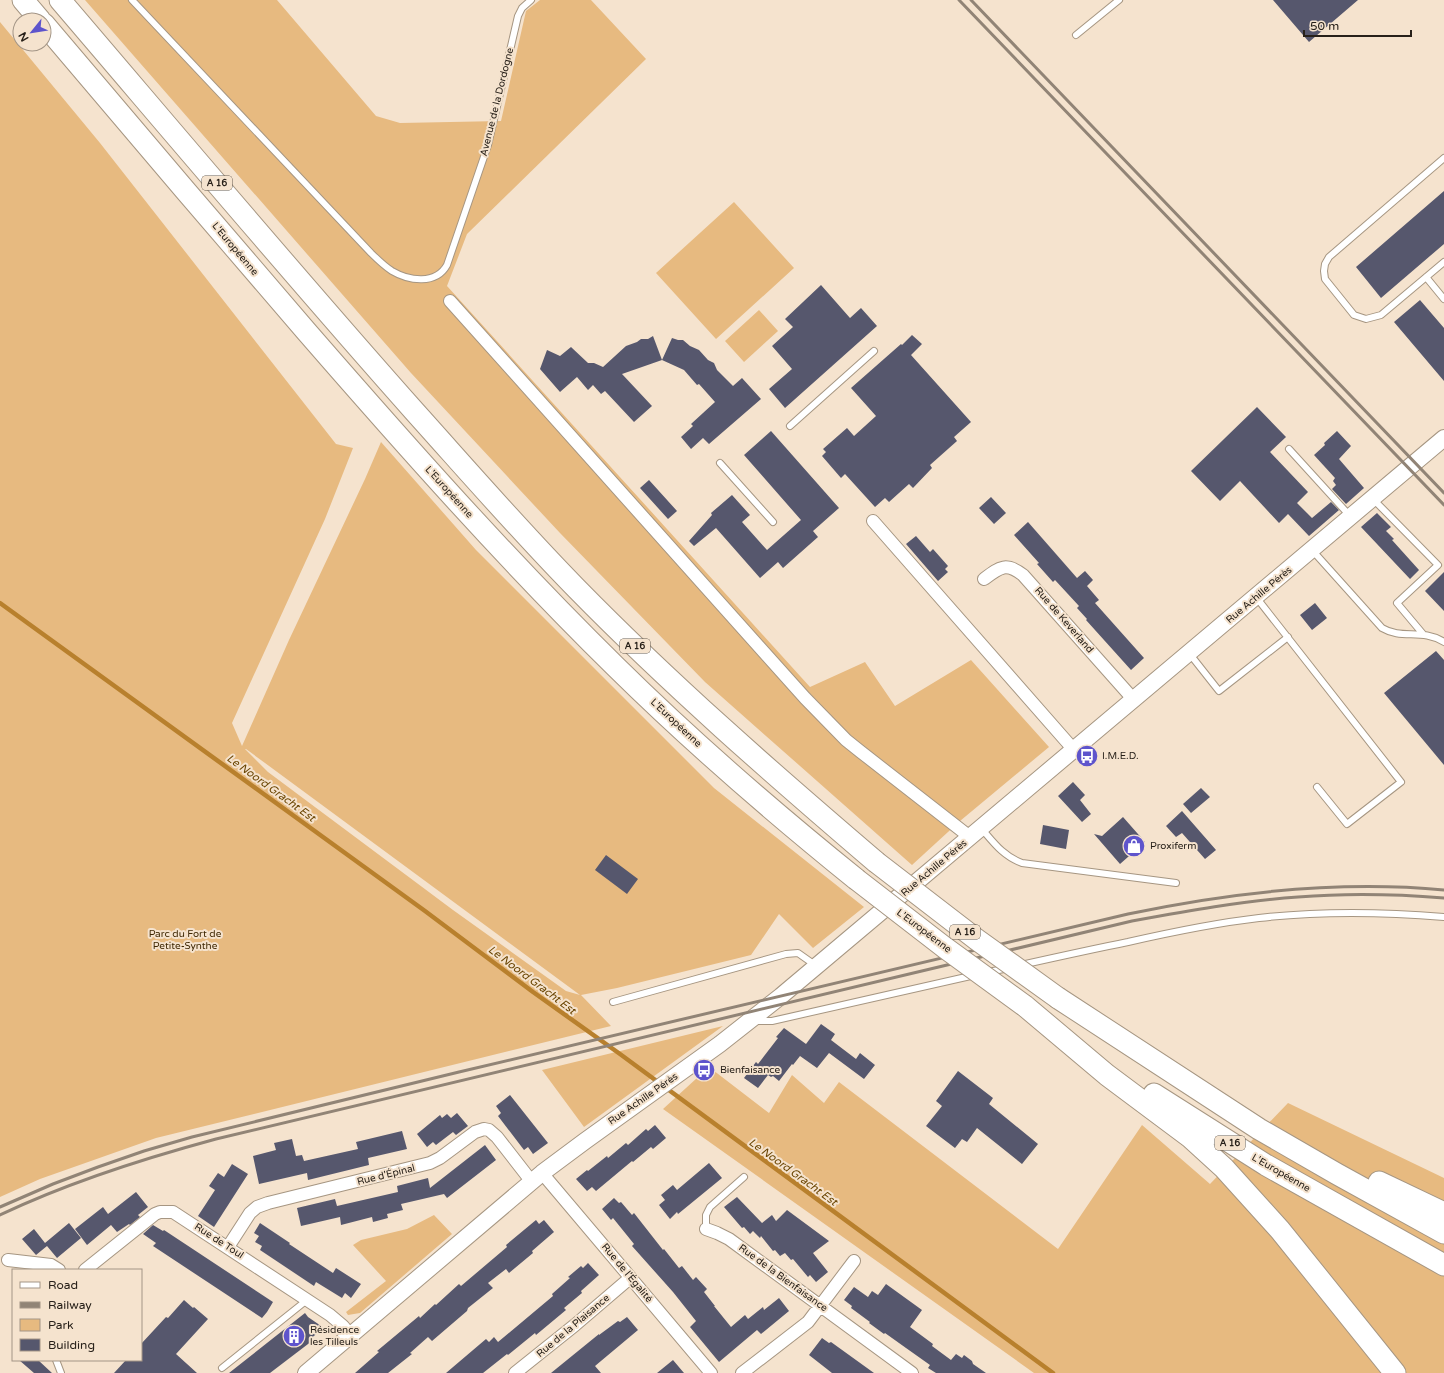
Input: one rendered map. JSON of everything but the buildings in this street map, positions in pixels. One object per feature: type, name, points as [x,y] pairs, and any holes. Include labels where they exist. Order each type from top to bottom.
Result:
[{"type":"highway","points":[[23,0],[33,12]]},
{"type":"highway","name":"A 16","points":[[60,0],[374,366],[516,525],[632,644],[693,702],[763,765],[876,862],[976,940],[1058,998],[1214,1100],[1303,1155],[1444,1233]]},
{"type":"highway","name":"L'Européenne","points":[[52,33],[354,386],[502,550],[619,669],[731,774],[856,879],[1025,1006],[1159,1097],[1254,1157],[1444,1265]]},
{"type":"highway","points":[[1025,1006],[1107,1075],[1190,1137],[1218,1161],[1276,1225],[1395,1373]]},
{"type":"highway","points":[[1214,1100],[1280,1131],[1396,1191],[1444,1213]]},
{"type":"street","points":[[450,301],[805,698],[846,740],[975,833]]},
{"type":"street","name":"Rue Achille Pérès","points":[[306,1373],[537,1178],[585,1141],[750,1021],[1189,654],[1444,438]]},
{"type":"street","points":[[873,521],[1074,750]]},
{"type":"street","name":"Rue de Keverland","points":[[984,579],[998,569],[1004,567],[1014,568],[1023,575],[1134,700]]},
{"type":"street","name":"Rue d'Épinal","points":[[228,1247],[250,1213],[257,1207],[430,1163],[440,1158],[480,1130],[489,1130],[537,1178]]},
{"type":"street","name":"Rue de l'Égalité","points":[[537,1178],[630,1278],[711,1373]]},
{"type":"street","name":"Rue de Toul","points":[[86,1269],[155,1214],[160,1212],[173,1212],[228,1247],[336,1320],[351,1336]]},
{"type":"street","name":"Rue de la Bienfaisance","points":[[706,1228],[729,1239],[912,1373]]},
{"type":"street","points":[[8,1260],[51,1265],[57,1269]]},
{"type":"street","points":[[742,1373],[813,1318],[854,1261]]},
{"type":"street","name":"Rue de la Plaisance","points":[[515,1373],[575,1325],[630,1278]]},
{"type":"lane","name":"Avenue de la Dordogne","points":[[132,0],[371,253],[391,271],[415,280],[427,279],[437,275],[445,269],[447,265],[490,136],[516,21],[519,12],[531,0]]},
{"type":"lane","points":[[1076,35],[1119,0]]},
{"type":"lane","points":[[1444,158],[1329,257],[1325,264],[1324,271],[1326,279],[1330,285],[1354,315],[1366,319],[1381,315],[1444,262]]},
{"type":"lane","points":[[1426,277],[1444,298]]},
{"type":"lane","points":[[790,426],[874,351]]},
{"type":"lane","points":[[1289,449],[1352,517]]},
{"type":"lane","points":[[720,463],[773,522]]},
{"type":"lane","points":[[1373,499],[1438,565],[1397,603],[1423,634]]},
{"type":"lane","points":[[1312,550],[1382,628],[1392,632],[1423,634],[1437,638],[1444,642]]},
{"type":"lane","points":[[1256,597],[1401,782],[1347,824],[1317,786]]},
{"type":"lane","points":[[1189,654],[1219,691],[1288,637]]},
{"type":"lane","points":[[975,833],[1010,858],[1022,863],[1176,883]]},
{"type":"lane","points":[[750,1021],[772,1021],[1039,961],[1217,924],[1260,918],[1324,914],[1386,914],[1444,917]]},
{"type":"lane","points":[[613,1002],[786,954],[798,953],[816,966]]},
{"type":"lane","name":"Rue de la Bienfaisance","points":[[706,1228],[706,1215],[710,1207],[744,1177]]},
{"type":"lane","points":[[222,1368],[307,1300]]},
{"type":"lane","points":[[56,1361],[62,1373]]},
{"type":"green space","points":[[85,0],[277,0],[376,116],[400,123],[501,121],[526,11],[540,0],[591,0],[646,59],[467,234],[447,286],[810,687],[865,662],[895,706],[971,660],[1049,747],[960,821],[912,865],[705,682],[560,533],[411,373]]},
{"type":"green space","name":"Parc du Fort de Petite-Synthe","points":[[0,22],[12,37],[12,52],[25,52],[100,143],[336,444],[353,448],[325,519],[232,723],[242,746],[289,640],[381,442],[476,550],[714,788],[864,907],[813,948],[779,914],[751,955],[617,988],[581,995],[611,1026],[156,1138],[40,1179],[0,1197]],"holes":[[[245,749],[580,995],[566,991],[453,910],[268,772]]]},
{"type":"green space","points":[[734,202],[794,268],[716,339],[656,273]]},
{"type":"green space","points":[[759,310],[778,331],[744,362],[725,341]]},
{"type":"green space","points":[[723,1026],[584,1127],[542,1070]]},
{"type":"green space","points":[[709,1067],[769,1113],[792,1075],[824,1103],[839,1082],[1058,1249],[1142,1125],[1210,1184],[1288,1103],[1444,1178],[1444,1373],[1034,1373],[663,1109]]},
{"type":"green space","points":[[434,1215],[452,1234],[360,1313],[348,1315],[346,1312],[386,1281],[353,1245],[361,1240],[407,1229]]},
{"type":"waterway","name":"Le Noord Gracht Est","points":[[0,603],[425,911],[533,992],[620,1054],[1053,1373]]},
{"type":"railway","points":[[959,0],[1444,505]]},
{"type":"railway","points":[[971,0],[1444,493]]},
{"type":"railway","points":[[0,1207],[53,1184],[98,1167],[144,1151],[192,1137],[459,1072],[1128,914],[1206,900],[1285,890],[1365,886],[1444,890]]},
{"type":"railway","points":[[0,1215],[52,1192],[106,1172],[216,1139],[1132,921],[1235,904],[1298,897],[1371,894],[1444,898]]},
{"type":"place","name":"I.M.E.D.","points":[[1087,756]]},
{"type":"place","name":"Proxiferm","points":[[1134,846]]},
{"type":"place","name":"Bienfaisance","points":[[704,1070]]},
{"type":"place","name":"Résidence les Tilleuls","points":[[294,1336]]}]
